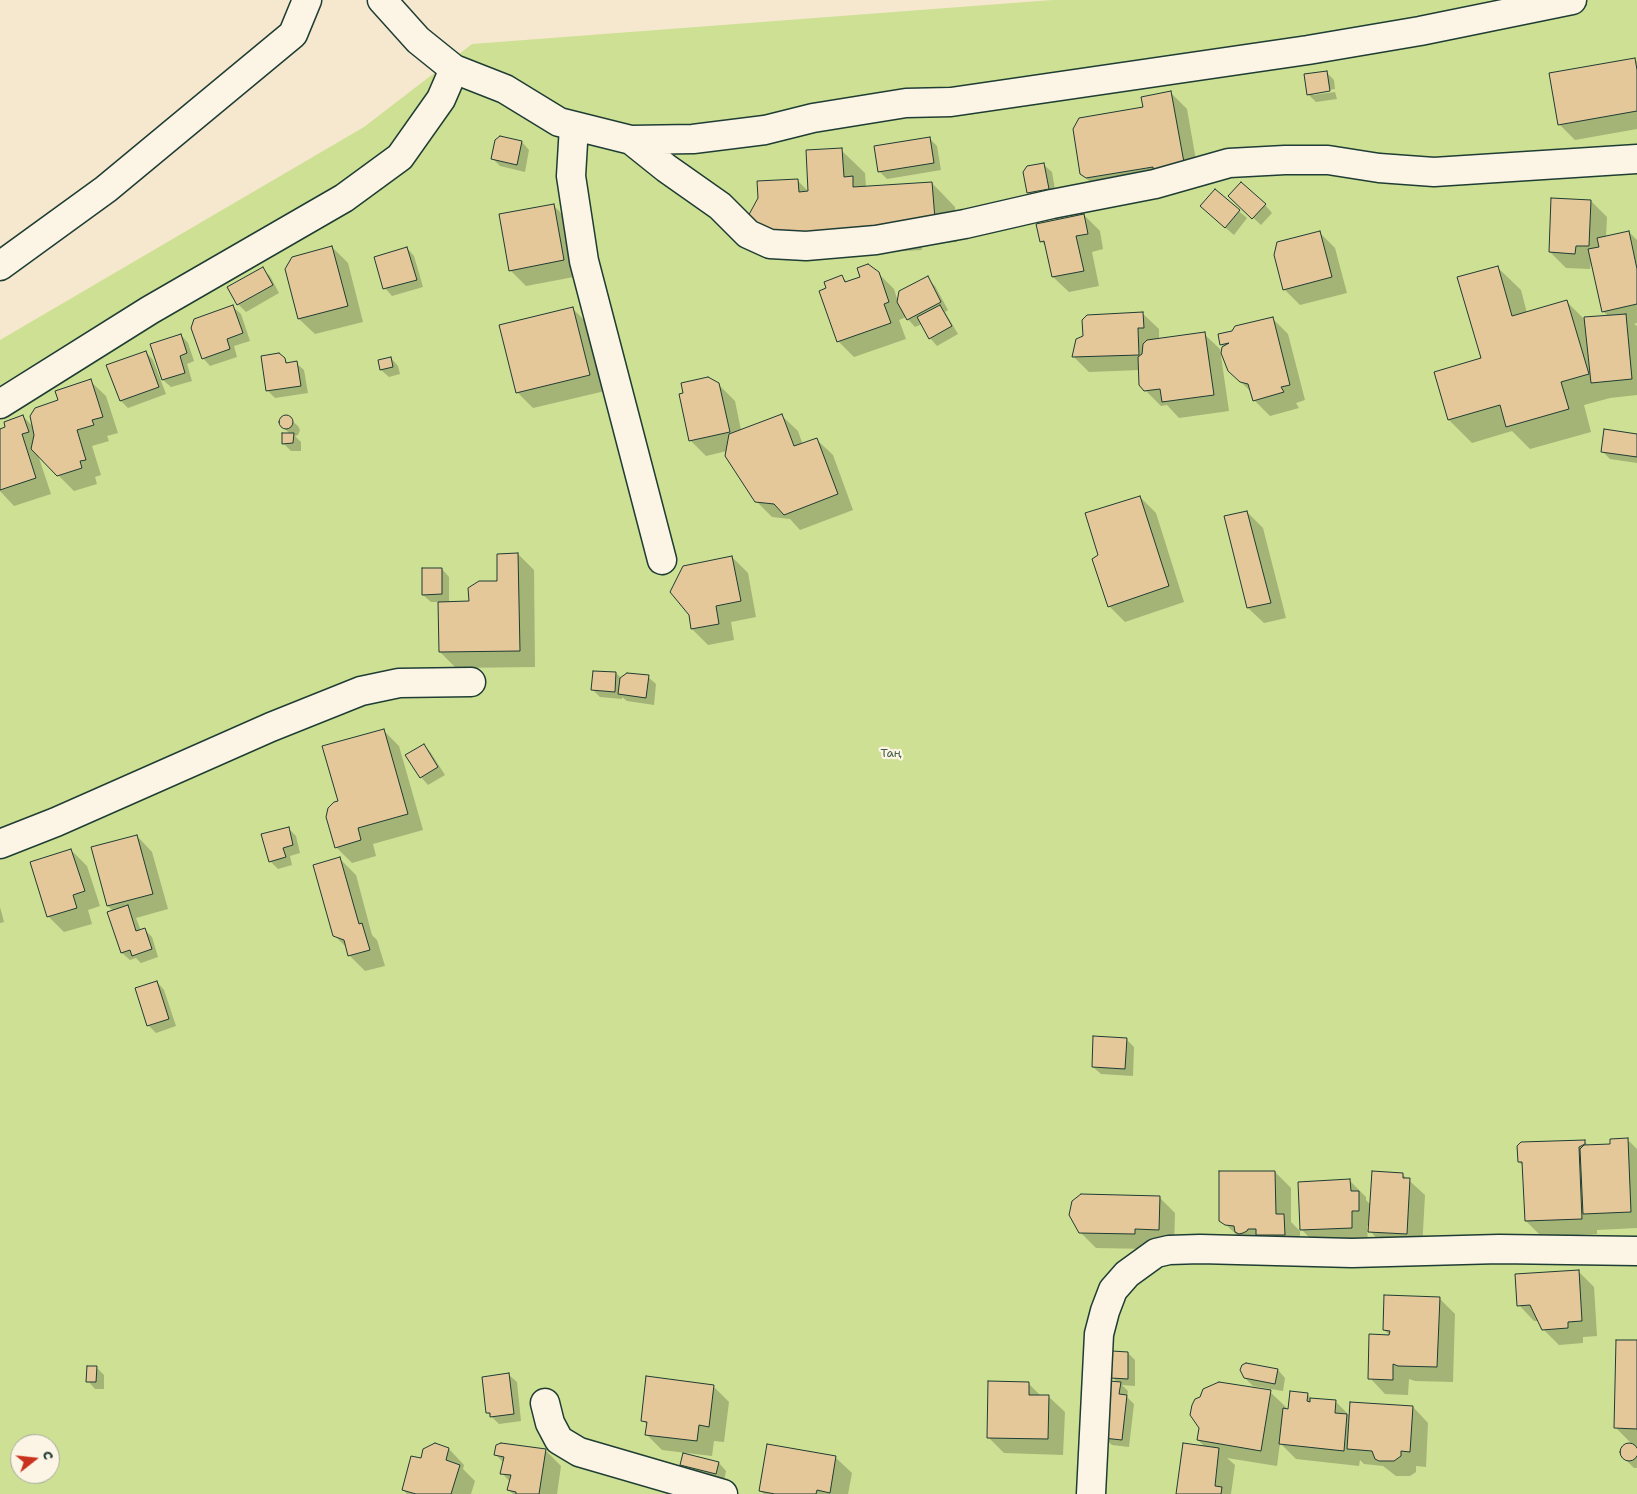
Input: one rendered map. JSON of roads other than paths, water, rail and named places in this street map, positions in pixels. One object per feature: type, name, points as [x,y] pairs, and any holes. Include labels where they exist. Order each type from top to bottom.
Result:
[{"type":"street","points":[[0,266],[106,189],[293,34],[307,0]]},
{"type":"street","points":[[382,0],[418,40],[454,69],[505,89],[559,122],[631,140],[693,139],[765,130],[813,118],[906,103],[951,102],[1299,51],[1420,31],[1572,0]]},
{"type":"street","points":[[0,404],[150,310],[344,198],[400,157],[441,99],[454,69]]},
{"type":"street","points":[[574,126],[570,176],[584,262],[662,560]]},
{"type":"street","points":[[631,140],[666,168],[720,206],[748,234],[770,244],[806,246],[876,240],[965,224],[1052,204],[1155,184],[1228,163],[1328,160],[1379,168],[1434,172],[1637,159]]},
{"type":"street","points":[[0,844],[56,822],[271,727],[361,691],[399,683],[471,682]]},
{"type":"street","points":[[1091,1494],[1100,1334],[1105,1311],[1113,1290],[1127,1274],[1156,1253],[1169,1250],[1200,1249],[1352,1253],[1499,1249],[1637,1251]]},
{"type":"street","points":[[545,1403],[550,1423],[559,1440],[579,1452],[723,1494]]},
{"type":"park label","name":"Таң","points":[[891,754]]}]
